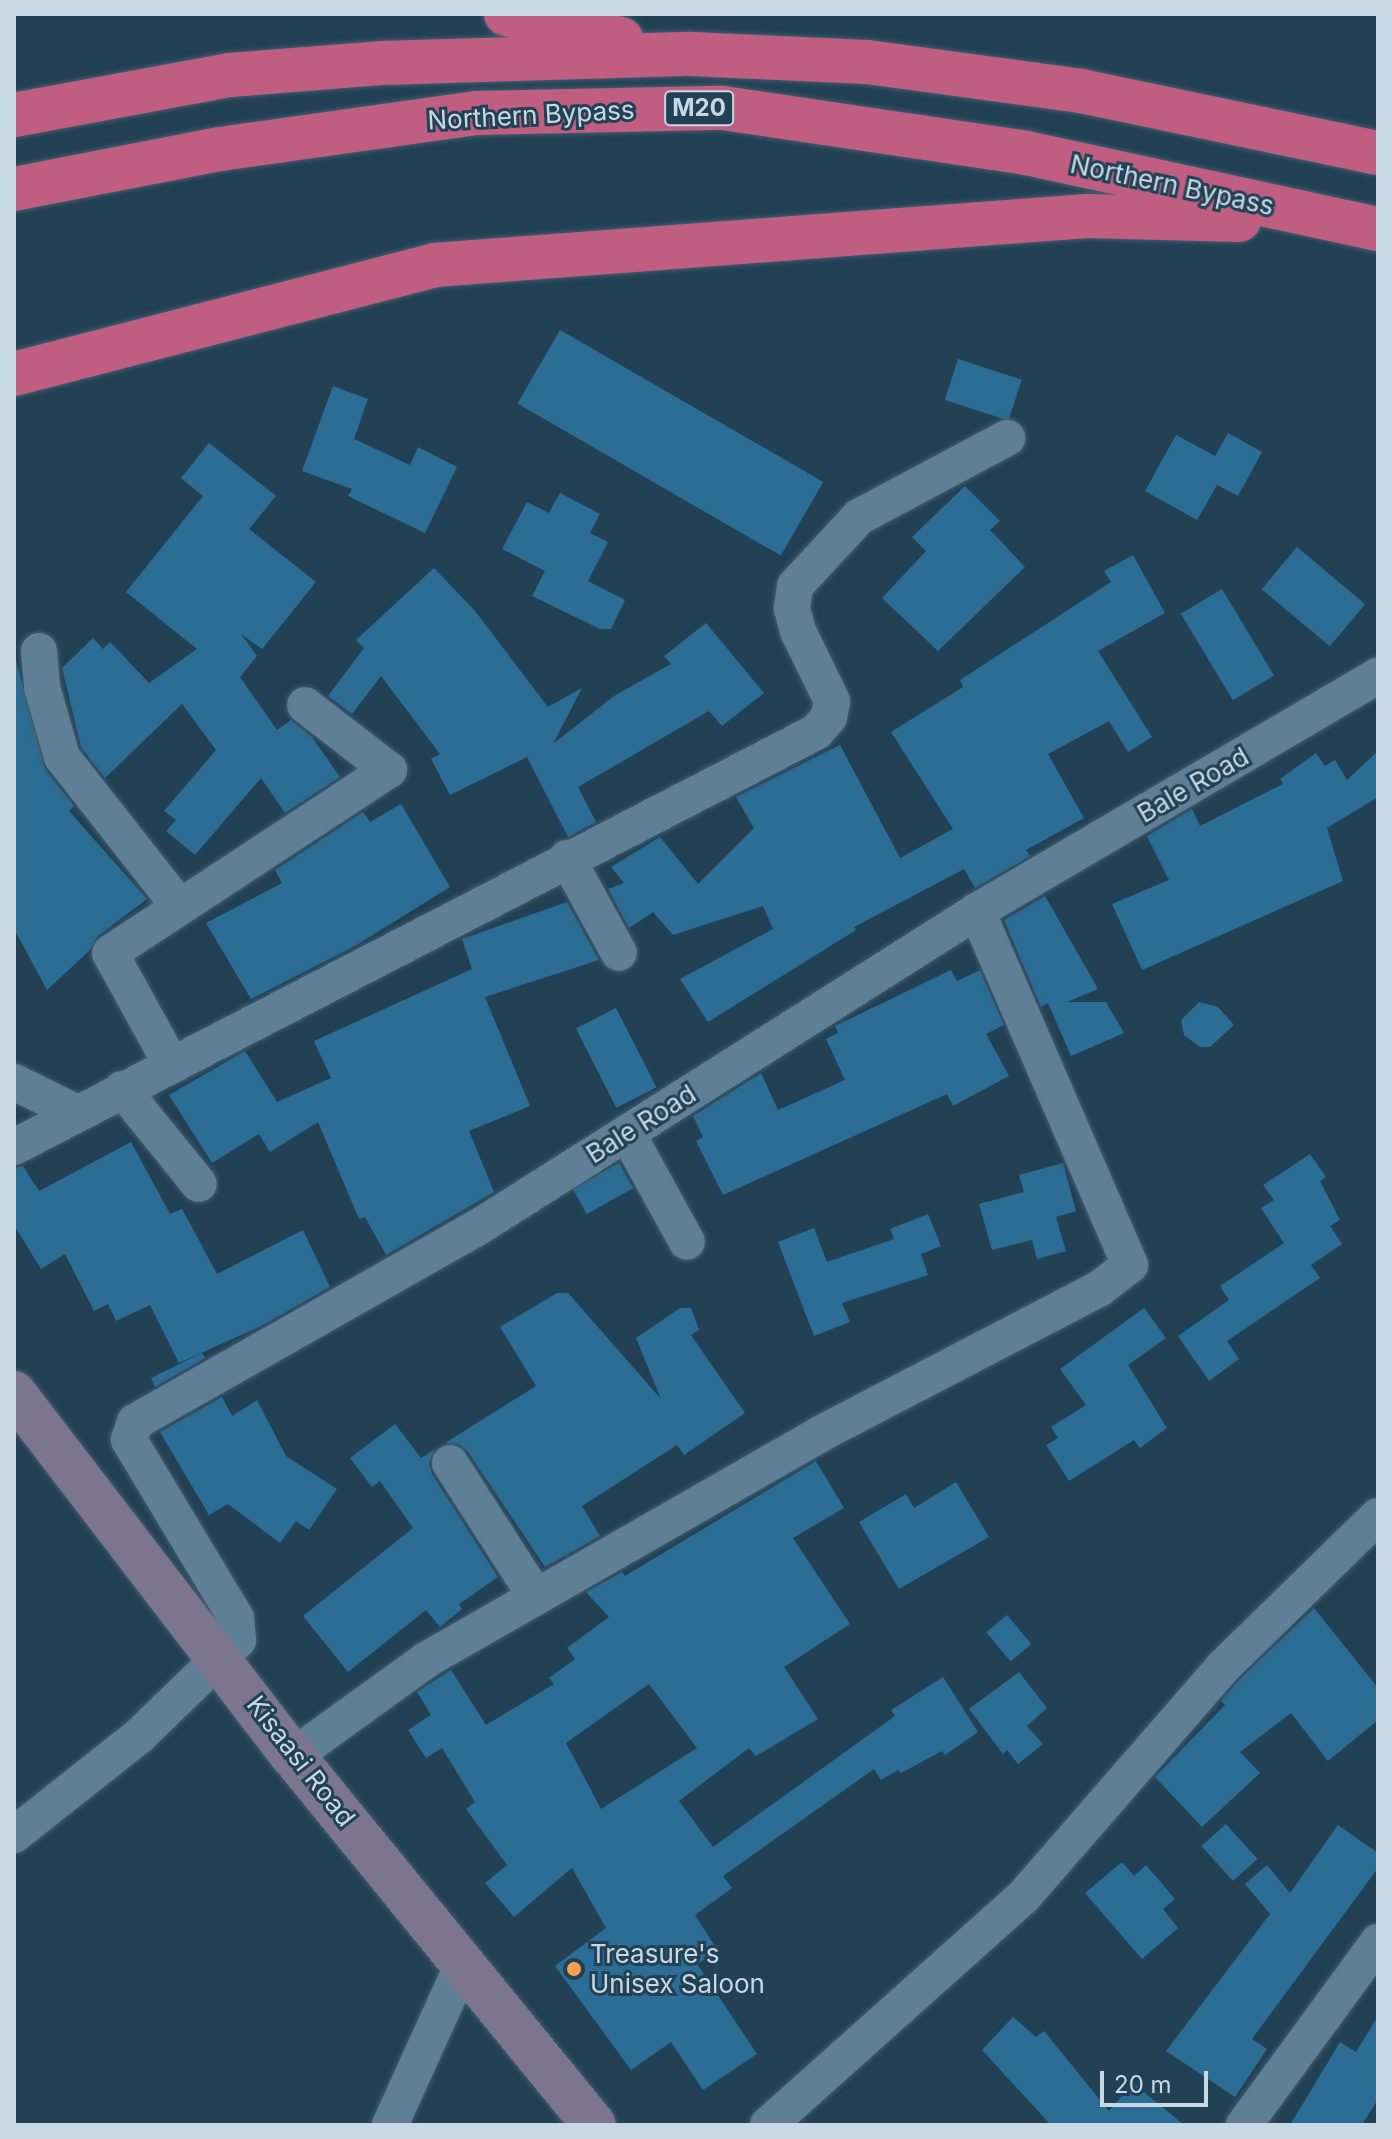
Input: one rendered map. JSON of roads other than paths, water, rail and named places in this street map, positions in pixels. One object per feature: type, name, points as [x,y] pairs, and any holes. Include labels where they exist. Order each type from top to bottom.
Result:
[{"type":"highway","points":[[506,14],[691,54]]},
{"type":"highway","name":"Northern Bypass","points":[[14,115],[230,75],[381,63],[691,54],[867,62],[1081,91],[1378,153]]},
{"type":"highway","name":"Northern Bypass","points":[[14,189],[220,149],[476,113],[723,108],[1026,153],[1362,226]]},
{"type":"highway","points":[[14,374],[434,265],[1087,216],[1362,226]]},
{"type":"main road","name":"Kisaasi Road","points":[[14,1393],[293,1756],[594,2125]]},
{"type":"street","points":[[14,1147],[170,1062],[816,732],[829,717],[832,701],[798,631],[792,608],[795,586],[859,517],[1007,438]]},
{"type":"street","points":[[39,651],[42,687],[62,757],[178,905]]},
{"type":"street","name":"Bale Road","points":[[221,1660],[238,1640],[236,1618],[129,1440],[135,1422],[477,1228],[977,911],[1378,676]]},
{"type":"street","points":[[170,1062],[110,953],[178,905],[389,770],[305,705]]},
{"type":"street","points":[[567,858],[619,953]]},
{"type":"street","points":[[293,1756],[426,1660],[820,1434],[1099,1289],[1130,1265],[977,911]]},
{"type":"street","points":[[14,1082],[77,1113]]},
{"type":"street","points":[[122,1089],[199,1184]]},
{"type":"street","points":[[627,1133],[687,1242]]},
{"type":"street","points":[[450,1463],[536,1597]]},
{"type":"street","points":[[768,2125],[1024,1896],[1223,1667],[1378,1516]]},
{"type":"street","points":[[14,1835],[139,1736],[221,1660]]},
{"type":"street","points":[[1244,2125],[1378,1942]]},
{"type":"street","points":[[390,2125],[464,1962]]},
{"type":"place","name":"Treasure's Unisex Saloon","points":[[574,1969]]}]
